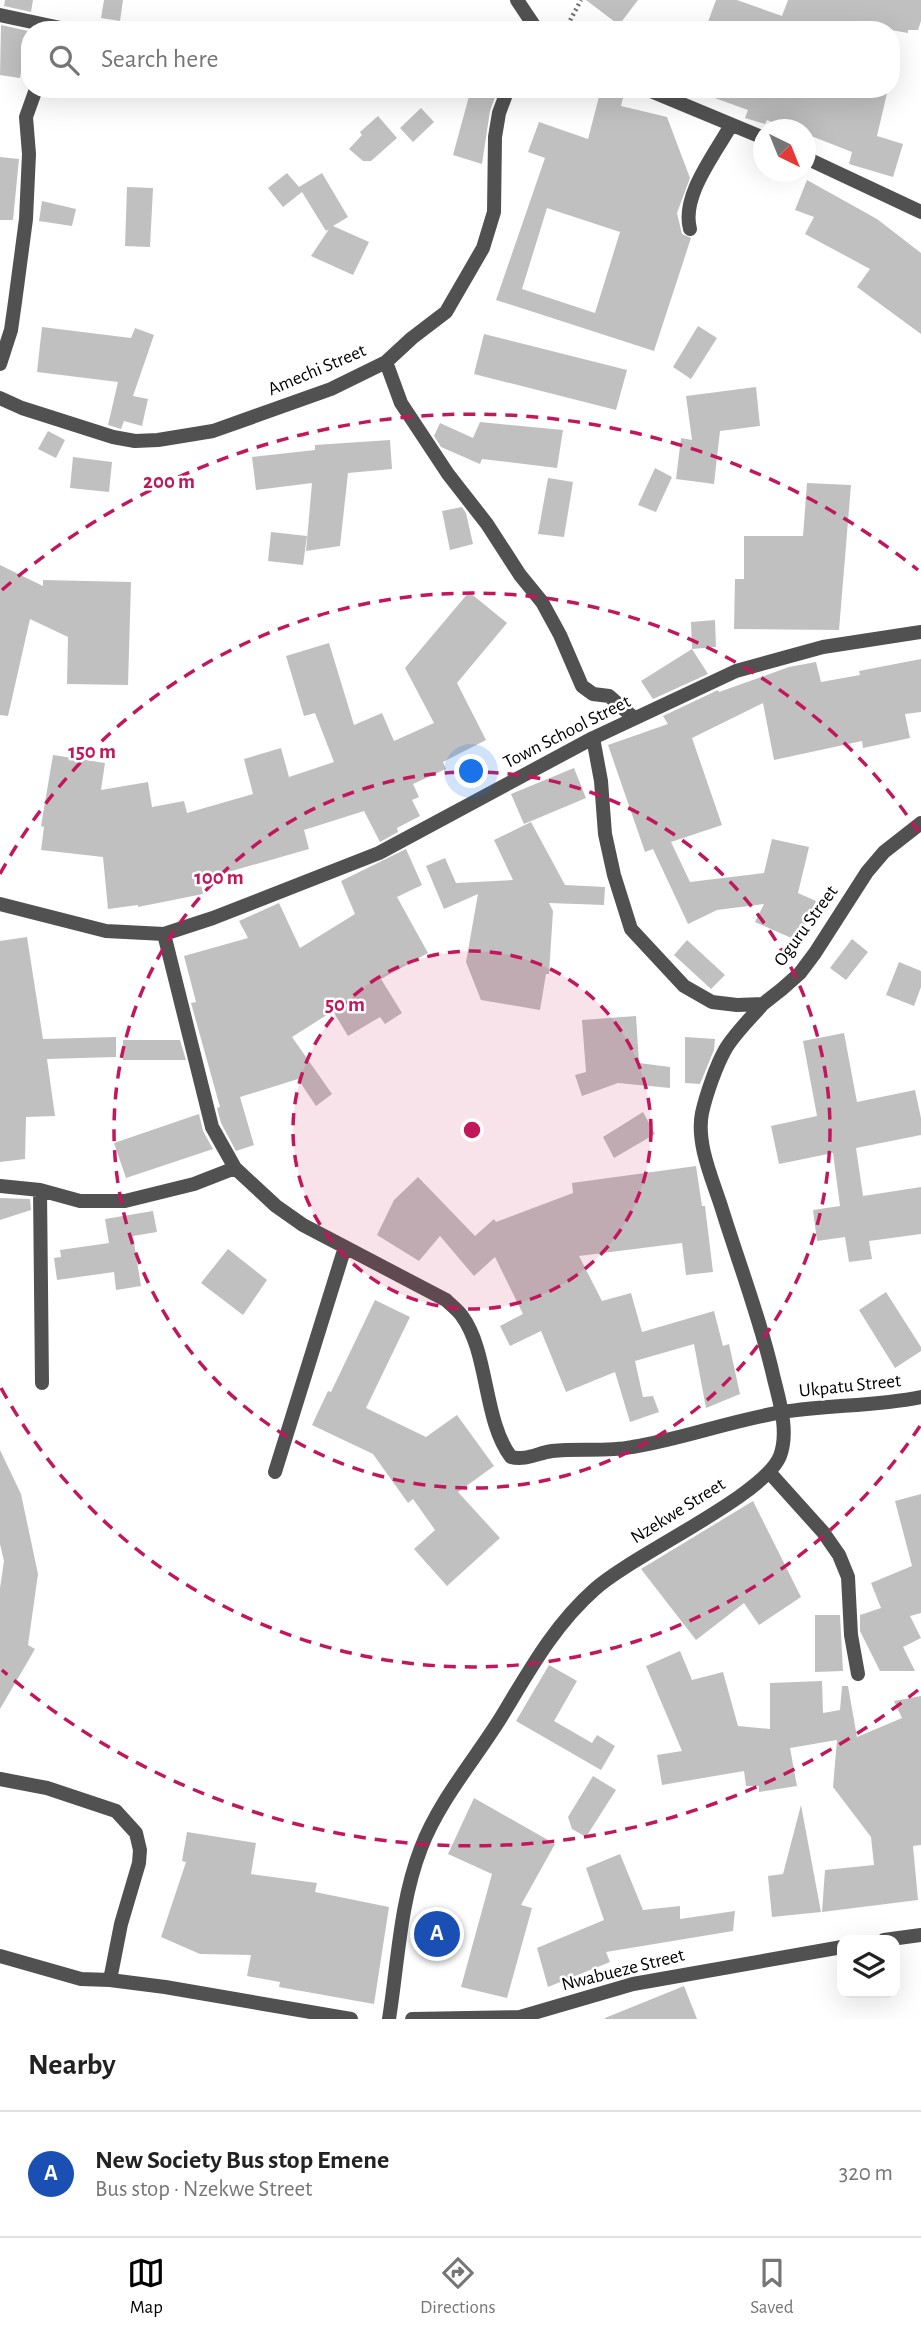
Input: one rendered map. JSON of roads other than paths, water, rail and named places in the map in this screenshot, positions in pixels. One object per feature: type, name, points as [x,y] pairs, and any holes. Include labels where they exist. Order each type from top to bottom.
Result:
[{"type":"street","points":[[517,0],[531,21]]},
{"type":"street","points":[[0,15],[28,21]]},
{"type":"street","points":[[0,364],[11,330],[26,219],[29,154],[26,117],[33,98]]},
{"type":"street","name":"Amechi Street","points":[[0,398],[22,408],[113,437],[158,440],[213,431],[331,389],[386,362],[446,312],[483,248],[494,212],[495,137],[505,98]]},
{"type":"street","points":[[667,98],[753,134]]},
{"type":"street","points":[[690,229],[687,216],[693,193],[731,125]]},
{"type":"street","points":[[816,163],[921,212]]},
{"type":"street","points":[[386,362],[401,403],[448,474],[542,602],[582,686],[593,694],[609,696],[634,718]]},
{"type":"street","name":"Town School Street","points":[[0,904],[106,931],[164,934],[226,913],[379,853],[593,738],[736,671],[823,647],[921,632]]},
{"type":"street","points":[[593,738],[601,781],[605,834],[614,875],[631,929],[684,986],[712,1002],[763,1004]]},
{"type":"street","name":"Oguru Street","points":[[763,1004],[800,973],[884,852],[921,823]]},
{"type":"street","points":[[164,934],[212,1127],[235,1167],[276,1206],[345,1247],[275,1472]]},
{"type":"street","name":"Nzekwe Street","points":[[389,2019],[398,1948],[421,1847],[441,1807],[500,1719],[530,1667],[561,1623],[596,1588],[646,1553],[749,1490],[769,1472],[779,1456],[782,1412],[769,1357],[710,1170],[701,1129],[702,1112],[725,1049],[763,1004]]},
{"type":"street","points":[[0,1186],[80,1200],[125,1201],[194,1184],[235,1167]]},
{"type":"street","points":[[40,1191],[42,1383]]},
{"type":"street","name":"Ukpatu Street","points":[[345,1247],[446,1300],[462,1316],[474,1341],[496,1422],[511,1457],[518,1459],[560,1450],[601,1451],[632,1448],[782,1412],[921,1397]]},
{"type":"street","points":[[769,1472],[823,1532],[839,1555],[848,1577],[851,1635],[858,1674]]},
{"type":"street","points":[[0,1779],[47,1788],[116,1811],[136,1833],[140,1850],[139,1863],[121,1924],[110,1980]]},
{"type":"street","points":[[900,1938],[921,1935]]},
{"type":"street","name":"Nwabueze Street","points":[[412,2019],[520,2018],[559,2013],[633,1984],[837,1948]]},
{"type":"street","points":[[0,1956],[81,1979],[165,1987],[351,2019]]},
{"type":"place","name":"New Society Bus stop Emene","points":[[437,1934]]}]
